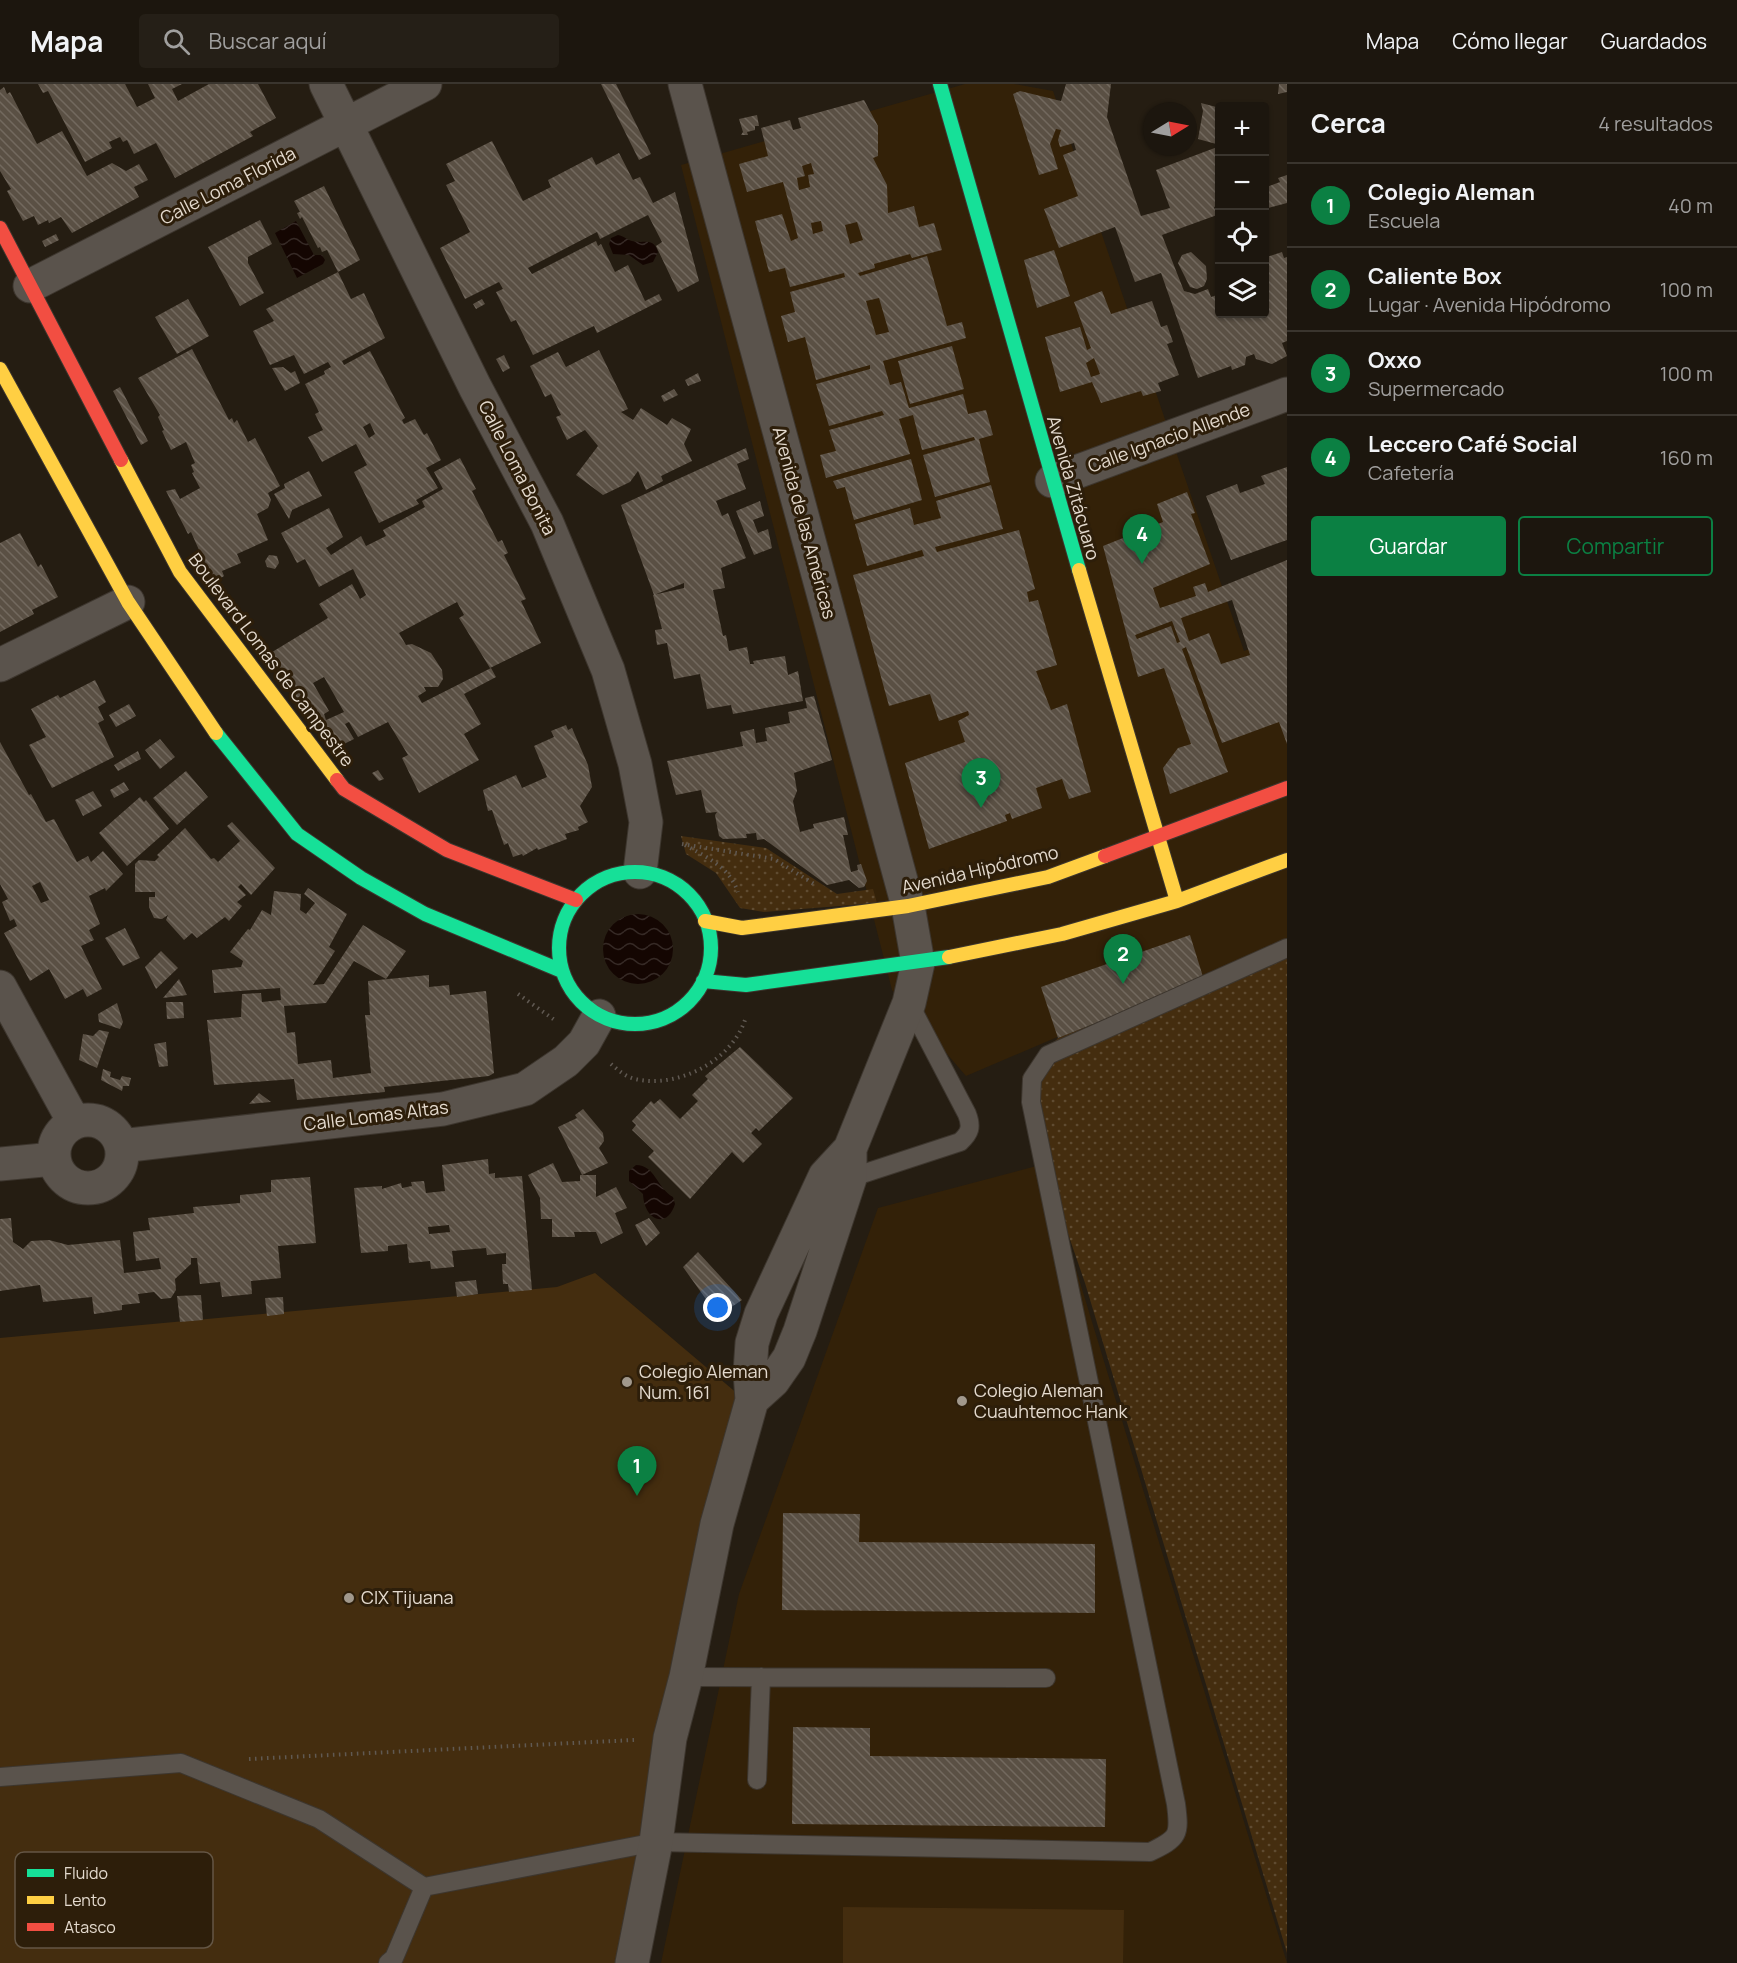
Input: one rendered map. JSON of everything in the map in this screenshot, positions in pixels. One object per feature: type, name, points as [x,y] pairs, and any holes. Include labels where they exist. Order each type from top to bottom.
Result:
[{"type":"main road","name":"Avenida Zitácuaro","points":[[940,84],[1052,481],[1177,901]]},
{"type":"main road","name":"Boulevard Lomas de Campestre","points":[[0,228],[180,572],[344,789],[447,850],[576,900]]},
{"type":"main road","points":[[0,369],[128,602],[207,722],[297,834],[361,878],[424,914],[562,971]]},
{"type":"main road","name":"Avenida Hipódromo","points":[[705,921],[742,927],[777,925],[908,906],[1048,877],[1287,788]]},
{"type":"main road","points":[[703,981],[747,985],[918,963],[1062,934],[1177,901],[1287,860]]},
{"type":"main road","points":[[640,872],[660,877],[679,887],[695,902],[705,921],[710,941],[709,961],[703,981],[692,998],[672,1015],[648,1023],[623,1024],[599,1016],[583,1004],[570,989],[562,971],[559,945],[562,929],[576,900],[601,881],[616,874],[640,872]]},
{"type":"street","name":"Calle Loma Bonita","points":[[326,84],[475,387],[547,523],[608,670],[635,764],[646,822],[640,872]]},
{"type":"street","name":"Calle Loma Florida","points":[[30,286],[425,84]]},
{"type":"street","name":"Avenida de las Américas","points":[[685,84],[908,906],[918,963]]},
{"type":"street","name":"Calle Ignacio Allende","points":[[1052,481],[1287,394]]},
{"type":"street","points":[[0,665],[128,602]]},
{"type":"street","points":[[632,1963],[656,1842],[670,1738],[686,1677],[717,1524],[752,1400],[773,1381],[789,1358],[850,1163],[909,1003],[918,963]]},
{"type":"street","points":[[0,987],[74,1122]]},
{"type":"street","name":"Calle Lomas Altas","points":[[121,1146],[443,1109],[525,1089],[566,1061],[584,1043],[599,1016]]},
{"type":"street","points":[[89,1120],[103,1123],[115,1133],[121,1146],[121,1162],[114,1176],[102,1185],[86,1188],[72,1184],[60,1174],[54,1159],[58,1137],[74,1122],[89,1120]]},
{"type":"street","points":[[0,1164],[54,1159]]},
{"type":"lane","points":[[0,1777],[182,1763],[319,1819],[424,1887],[656,1842],[1150,1852],[1173,1841],[1179,1828],[1176,1804],[1031,1102],[1032,1079],[1048,1055],[1287,948]]},
{"type":"lane","points":[[850,1163],[960,1142],[969,1134],[971,1125],[967,1114],[909,1003]]},
{"type":"lane","points":[[686,1677],[1046,1678]]},
{"type":"lane","points":[[757,1780],[761,1677]]},
{"type":"lane","points":[[388,1963],[394,1958],[424,1887]]},
{"type":"path","points":[[739,894],[733,879],[724,869],[682,844],[774,859],[823,890]]},
{"type":"path","points":[[241,1760],[670,1738]]},
{"type":"shaded area","points":[[965,84],[1014,84],[1053,91],[1244,651],[1287,636],[1287,939],[966,1076],[892,990],[681,165]]},
{"type":"shaded area","points":[[681,836],[766,848],[837,894],[873,889],[877,903],[764,912],[740,908],[716,873],[686,854]]},
{"type":"shaded area","points":[[1287,942],[1287,1953],[1085,1283],[1044,1164],[1022,1077],[1058,1038],[1204,980]]},
{"type":"shaded area","name":"Colegio Aleman Cuauhtemoc Hank","points":[[1044,1164],[1287,1963],[661,1963],[739,1594],[878,1208]]},
{"type":"shaded area","name":"CIX Tijuana","points":[[595,1273],[752,1406],[627,1963],[0,1963],[0,1338],[557,1287]]},
{"type":"shaded area","points":[[843,1907],[1124,1910],[1123,1963],[843,1963]]},
{"type":"water","points":[[296,221],[314,255],[322,255],[325,260],[323,264],[297,278],[275,233]]},
{"type":"water","points":[[618,235],[632,241],[654,244],[658,252],[653,262],[643,265],[629,255],[613,254],[609,244],[611,238]]},
{"type":"water","points":[[638,914],[651,917],[663,924],[670,936],[673,949],[670,962],[663,974],[651,981],[638,984],[625,981],[613,974],[606,962],[603,949],[606,936],[613,924],[625,917]]},
{"type":"water","points":[[636,1165],[648,1169],[673,1197],[675,1204],[667,1217],[662,1219],[651,1215],[644,1203],[643,1194],[629,1181],[629,1171]]},
{"type":"building","points":[[38,84],[125,84],[137,107],[155,98],[148,84],[182,84],[172,89],[178,101],[209,84],[258,84],[276,118],[250,132],[253,136],[175,178],[156,143],[134,154],[127,140],[123,142],[120,137],[109,142],[112,148],[85,162],[48,91],[43,93]]},
{"type":"building","points":[[601,84],[616,84],[651,154],[639,160]]},
{"type":"building","points":[[1066,84],[1111,84],[1107,117],[1141,216],[1170,208],[1156,170],[1215,148],[1215,216],[1162,235],[1184,291],[1195,294],[1208,289],[1211,297],[1215,296],[1215,318],[1269,318],[1269,256],[1282,252],[1284,258],[1287,257],[1287,341],[1282,343],[1287,356],[1272,364],[1256,359],[1254,354],[1246,357],[1245,365],[1232,370],[1231,366],[1198,378],[1161,273],[1135,282],[1115,227],[1059,248],[1044,209],[1078,196],[1063,155],[1076,150],[1074,143],[1060,147],[1058,140],[1061,130],[1056,129],[1050,144],[1058,169],[1039,175],[1013,94],[1020,91],[1061,101]]},
{"type":"building","points":[[1279,84],[1287,84],[1287,92],[1278,94]]},
{"type":"building","points":[[4,87],[7,94],[10,92],[37,144],[62,131],[87,176],[112,163],[126,171],[139,164],[148,180],[134,187],[139,197],[72,233],[61,217],[38,225],[34,216],[23,221],[7,191],[11,189],[0,171],[0,90]]},
{"type":"building","points":[[864,100],[878,126],[878,156],[873,158],[887,185],[888,213],[914,206],[919,227],[934,223],[942,250],[912,258],[910,254],[874,264],[875,268],[858,273],[860,276],[927,256],[947,326],[962,322],[966,338],[883,361],[890,385],[901,382],[909,408],[963,394],[968,414],[986,410],[993,435],[979,439],[990,482],[935,497],[923,455],[975,440],[974,437],[922,450],[913,415],[899,419],[910,454],[826,478],[820,455],[836,451],[829,430],[884,415],[882,411],[829,426],[816,384],[870,369],[870,365],[816,380],[805,337],[788,342],[781,316],[795,312],[790,292],[845,277],[844,273],[790,287],[785,268],[769,272],[755,221],[782,214],[791,241],[798,238],[783,182],[747,192],[739,164],[768,156],[761,128],[790,120],[793,130],[801,128],[798,118]],"holes":[[[811,163],[814,174],[808,175],[810,187],[799,190],[797,178],[805,176],[802,166]],[[821,221],[823,231],[813,234],[811,223]],[[857,222],[863,240],[850,244],[845,225]],[[879,298],[889,332],[876,335],[866,301]]]},
{"type":"building","points":[[1201,103],[1215,107],[1215,144],[1198,139],[1203,111]]},
{"type":"building","points":[[757,115],[759,126],[747,132],[748,135],[741,135],[743,132],[739,119]]},
{"type":"building","points":[[492,141],[523,201],[551,187],[548,180],[592,157],[596,165],[619,153],[633,180],[640,177],[653,203],[675,192],[699,281],[678,292],[656,246],[662,242],[648,215],[600,239],[597,232],[528,268],[532,274],[596,241],[598,246],[601,244],[615,272],[628,265],[645,301],[659,294],[662,300],[597,333],[594,326],[533,355],[516,320],[511,322],[496,292],[503,289],[499,282],[465,299],[440,248],[470,232],[446,185],[455,181],[446,164]]},
{"type":"building","points":[[1287,175],[1287,203],[1269,208],[1269,186],[1280,182],[1278,178]]},
{"type":"building","points":[[324,186],[360,260],[338,272],[327,250],[322,252],[320,247],[318,248],[302,217],[300,219],[297,213],[300,212],[294,201]]},
{"type":"building","points":[[260,220],[272,244],[248,257],[248,263],[264,293],[240,306],[208,247]]},
{"type":"building","points":[[56,234],[59,240],[45,247],[42,241]]},
{"type":"building","points":[[1054,250],[1070,296],[1037,308],[1024,260]]},
{"type":"building","points":[[1191,252],[1206,266],[1207,279],[1204,286],[1197,289],[1190,287],[1178,263],[1182,255]]},
{"type":"building","points":[[338,272],[351,299],[364,293],[385,338],[342,361],[344,365],[370,351],[405,418],[402,420],[404,424],[415,419],[424,435],[427,433],[441,460],[426,468],[438,488],[416,500],[419,504],[379,523],[354,472],[367,465],[356,444],[322,462],[308,437],[323,430],[315,414],[319,412],[305,384],[325,374],[324,371],[331,367],[328,362],[304,374],[294,355],[270,365],[253,331],[274,321],[266,309]],"holes":[[[370,423],[375,434],[369,438],[363,427]]]},
{"type":"building","points":[[1102,291],[1111,314],[1152,301],[1161,327],[1167,325],[1173,342],[1167,344],[1179,375],[1158,383],[1161,391],[1143,396],[1141,391],[1101,403],[1092,382],[1060,392],[1045,337],[1080,327],[1087,350],[1091,348],[1074,302]],"holes":[[[1094,358],[1100,374],[1091,377],[1086,363]]]},
{"type":"building","points":[[188,299],[209,336],[177,354],[155,317]]},
{"type":"building","points":[[482,299],[485,304],[476,309],[473,304]]},
{"type":"building","points":[[952,346],[964,389],[910,404],[898,361]]},
{"type":"building","points":[[192,349],[229,420],[232,418],[234,423],[237,420],[248,442],[255,438],[280,486],[268,493],[271,500],[268,508],[257,514],[268,540],[237,554],[241,563],[222,571],[224,576],[216,581],[215,586],[191,532],[188,534],[166,491],[175,489],[180,499],[200,488],[192,473],[194,472],[191,465],[195,463],[186,442],[171,450],[162,431],[164,430],[158,417],[160,415],[138,378]]},
{"type":"building","points":[[599,350],[628,409],[621,412],[633,420],[641,408],[667,425],[672,418],[691,429],[684,444],[692,461],[661,476],[663,481],[646,490],[638,471],[630,482],[603,495],[576,475],[598,446],[585,430],[567,440],[556,417],[561,415],[551,394],[545,397],[530,366],[558,352],[566,367]]},
{"type":"building","points":[[504,355],[510,368],[503,372],[496,359]]},
{"type":"building","points":[[283,367],[291,373],[295,371],[300,383],[285,391],[272,368]]},
{"type":"building","points":[[698,373],[701,381],[688,386],[685,380]]},
{"type":"building","points":[[120,387],[148,441],[141,445],[113,391]]},
{"type":"building","points":[[674,389],[678,395],[664,402],[661,396]]},
{"type":"building","points":[[746,448],[749,459],[737,464],[746,489],[716,501],[722,516],[728,513],[746,558],[721,568],[725,588],[713,590],[723,636],[726,635],[729,651],[747,647],[750,664],[754,664],[753,661],[785,656],[788,675],[798,671],[803,701],[733,714],[731,705],[707,709],[700,674],[674,679],[667,643],[657,645],[655,630],[662,629],[654,595],[621,505]],"holes":[[[684,583],[684,588],[655,594]]]},
{"type":"building","points":[[460,458],[476,489],[472,491],[498,542],[502,540],[508,553],[504,555],[526,599],[521,601],[541,643],[490,668],[459,618],[464,615],[457,602],[399,633],[406,645],[412,644],[431,653],[442,670],[443,679],[438,687],[424,687],[426,691],[418,696],[422,703],[491,668],[496,677],[464,694],[481,724],[464,734],[479,760],[419,793],[402,758],[408,755],[388,722],[358,737],[349,722],[345,724],[354,739],[336,748],[264,657],[328,618],[319,604],[352,584],[360,599],[366,595],[353,569],[319,587],[305,559],[297,563],[281,533],[329,508],[343,537],[326,548],[331,555],[361,536],[366,546],[386,536],[383,530],[425,507],[422,501],[443,489],[434,472]],"holes":[[[324,677],[344,712],[326,720],[324,714],[329,711],[313,683]]]},
{"type":"building","points":[[911,459],[922,500],[854,520],[845,487],[837,489],[833,481]]},
{"type":"building","points":[[1287,467],[1287,540],[1231,560],[1206,496],[1237,484],[1240,493],[1265,484],[1261,476]]},
{"type":"building","points":[[309,471],[322,496],[292,510],[289,519],[274,494],[285,488],[284,484]]},
{"type":"building","points":[[991,485],[1003,529],[935,547],[937,552],[1019,530],[1035,589],[1027,592],[1029,602],[1038,600],[1057,665],[1036,671],[1051,710],[1067,704],[1091,792],[1069,799],[1062,779],[1036,788],[1042,808],[1012,819],[1010,813],[1005,815],[1007,821],[929,849],[905,763],[965,742],[958,721],[969,715],[968,711],[939,721],[930,694],[889,706],[853,575],[924,556],[922,550],[867,566],[855,524],[910,508],[914,525],[941,518],[936,501]]},
{"type":"building","points":[[1187,492],[1195,513],[1191,514],[1210,564],[1153,588],[1160,608],[1196,596],[1193,587],[1205,583],[1208,592],[1287,560],[1287,744],[1279,722],[1222,743],[1186,647],[1182,649],[1228,772],[1170,794],[1163,768],[1178,748],[1191,744],[1164,668],[1138,677],[1103,546],[1163,522],[1157,504]],"holes":[[[1232,600],[1250,655],[1221,664],[1209,633],[1189,641],[1181,618]],[[1172,621],[1180,642],[1177,643],[1171,626],[1137,639],[1135,635]]]},
{"type":"building","points":[[760,501],[764,516],[753,520],[758,533],[768,529],[772,548],[754,555],[736,511]]},
{"type":"building","points":[[20,533],[38,567],[41,564],[58,597],[32,610],[34,614],[0,632],[0,543]]},
{"type":"building","points":[[269,555],[277,556],[279,563],[275,569],[267,567],[265,561]]},
{"type":"building","points":[[95,680],[106,702],[98,707],[104,720],[98,723],[114,757],[52,788],[29,745],[46,737],[31,709],[58,695],[60,698]]},
{"type":"building","points":[[814,696],[832,760],[794,773],[797,791],[793,801],[800,832],[814,828],[813,824],[844,817],[848,835],[843,835],[851,872],[858,870],[857,865],[861,864],[867,881],[864,887],[859,888],[849,880],[827,885],[764,839],[757,840],[756,833],[746,834],[747,838],[723,839],[719,836],[715,815],[717,812],[706,813],[701,790],[676,795],[667,761],[743,746],[740,732],[754,729],[756,743],[767,741],[765,728],[790,723],[788,712],[807,708],[805,698]]},
{"type":"building","points":[[129,704],[136,716],[116,727],[109,715]]},
{"type":"building","points":[[566,725],[568,730],[572,728],[588,765],[592,787],[580,806],[588,822],[578,827],[579,830],[565,834],[567,839],[538,850],[537,848],[523,856],[522,854],[513,857],[508,843],[504,845],[492,810],[488,811],[483,790],[516,775],[522,788],[547,777],[534,746],[554,737],[551,731]]},
{"type":"building","points":[[160,739],[175,757],[160,769],[145,750]]},
{"type":"building","points":[[0,742],[46,822],[54,819],[77,862],[88,856],[91,862],[103,851],[123,874],[106,891],[105,888],[89,896],[100,924],[89,930],[94,940],[81,946],[102,989],[87,997],[83,989],[65,999],[49,969],[30,981],[4,933],[17,926],[14,919],[10,921],[2,902],[8,899],[0,884]],"holes":[[[40,882],[49,900],[41,903],[32,886]]]},
{"type":"building","points":[[138,751],[141,759],[118,771],[114,765]]},
{"type":"building","points":[[378,770],[384,779],[379,781],[372,773]]},
{"type":"building","points":[[186,771],[208,797],[177,825],[153,798]]},
{"type":"building","points":[[124,782],[129,790],[114,798],[110,790]]},
{"type":"building","points":[[93,791],[102,806],[83,816],[75,800]]},
{"type":"building","points":[[140,797],[144,802],[146,800],[169,829],[127,866],[99,833]]},
{"type":"building","points":[[232,822],[275,868],[251,895],[241,884],[238,887],[246,895],[237,902],[242,906],[229,921],[225,917],[197,938],[192,933],[184,940],[166,920],[168,915],[162,919],[154,918],[149,907],[149,897],[155,897],[155,892],[135,892],[135,864],[139,860],[155,861],[159,857],[157,855],[185,828],[211,859],[214,858],[218,862],[240,841],[227,826]]},
{"type":"building","points":[[308,888],[347,914],[329,947],[335,951],[313,985],[324,984],[363,925],[406,951],[386,979],[354,961],[326,1003],[284,1006],[287,1033],[295,1032],[298,1064],[331,1060],[333,1078],[371,1073],[365,1015],[370,1015],[368,981],[429,975],[429,987],[449,985],[450,995],[486,991],[494,1073],[489,1076],[384,1087],[385,1092],[297,1100],[294,1079],[214,1085],[207,1020],[241,1017],[242,994],[261,993],[262,1002],[281,1000],[280,988],[214,993],[212,970],[241,967],[243,961],[230,952],[248,929],[250,930],[262,910],[271,915],[274,891],[301,894],[300,910],[306,914],[315,903],[304,894]]},
{"type":"building","points":[[125,928],[140,958],[123,966],[105,938]]},
{"type":"building","points":[[1190,935],[1204,980],[1058,1038],[1041,987]]},
{"type":"building","points":[[161,951],[178,968],[156,989],[145,967]]},
{"type":"building","points":[[179,979],[187,995],[163,998]]},
{"type":"building","points":[[166,1002],[183,1002],[184,1018],[167,1019]]},
{"type":"building","points":[[117,1003],[123,1022],[120,1029],[99,1022],[98,1014]]},
{"type":"building","points":[[99,1030],[109,1032],[97,1068],[79,1060],[83,1034],[93,1036]]},
{"type":"building","points":[[166,1042],[168,1066],[159,1067],[154,1044]]},
{"type":"building","points":[[740,1047],[793,1098],[759,1131],[756,1128],[751,1133],[762,1144],[743,1163],[732,1152],[690,1199],[648,1157],[654,1151],[632,1130],[636,1125],[632,1121],[651,1101],[654,1104],[660,1099],[680,1119],[698,1101],[692,1095],[708,1079],[705,1076]]},
{"type":"building","points":[[103,1069],[111,1072],[110,1077],[120,1080],[122,1076],[131,1078],[129,1086],[123,1086],[122,1091],[101,1080]]},
{"type":"building","points":[[259,1093],[271,1102],[249,1104]]},
{"type":"building","points":[[583,1109],[603,1133],[604,1141],[599,1148],[608,1163],[582,1175],[558,1127],[577,1118],[575,1115]]},
{"type":"building","points":[[488,1159],[489,1174],[495,1173],[495,1178],[522,1176],[532,1290],[509,1292],[508,1284],[503,1284],[502,1264],[506,1264],[506,1253],[487,1255],[486,1248],[452,1251],[454,1267],[431,1269],[430,1261],[409,1263],[407,1244],[388,1246],[388,1251],[361,1253],[354,1188],[382,1186],[382,1189],[401,1183],[402,1188],[412,1186],[411,1182],[424,1181],[426,1193],[445,1191],[442,1165]],"holes":[[[449,1225],[450,1232],[429,1234],[428,1227]]]},
{"type":"building","points":[[553,1163],[562,1182],[580,1181],[580,1175],[596,1175],[596,1197],[616,1187],[627,1208],[615,1213],[623,1233],[601,1244],[596,1232],[574,1232],[575,1237],[552,1237],[552,1219],[541,1219],[540,1198],[528,1175]]},
{"type":"building","points":[[310,1177],[316,1243],[278,1246],[281,1278],[251,1281],[252,1294],[222,1297],[220,1282],[200,1284],[197,1258],[191,1258],[191,1264],[175,1279],[176,1290],[171,1298],[161,1299],[154,1292],[138,1294],[140,1303],[122,1305],[122,1310],[94,1314],[92,1297],[43,1302],[40,1285],[0,1291],[0,1219],[11,1218],[13,1242],[23,1249],[31,1241],[49,1240],[68,1245],[120,1240],[124,1273],[161,1269],[159,1258],[136,1261],[133,1232],[150,1230],[148,1218],[194,1213],[193,1207],[240,1203],[240,1195],[271,1192],[271,1180]]},
{"type":"building","points":[[649,1218],[660,1233],[646,1246],[635,1225]]},
{"type":"building","points":[[698,1252],[742,1300],[718,1316],[683,1267]]},
{"type":"building","points":[[476,1280],[478,1294],[457,1297],[455,1282]]},
{"type":"building","points":[[201,1295],[203,1320],[180,1322],[177,1296]]},
{"type":"building","points":[[283,1297],[284,1314],[267,1316],[265,1298]]},
{"type":"building","points":[[783,1513],[860,1514],[859,1542],[1095,1544],[1095,1613],[782,1610]]},
{"type":"building","points":[[793,1727],[870,1728],[870,1756],[1106,1759],[1105,1827],[792,1824]]},
{"type":"traffic: fast","points":[[940,84],[1079,570]]},
{"type":"traffic: fast","points":[[216,733],[297,834],[361,878],[425,914],[562,971]]},
{"type":"traffic: fast","points":[[635,872],[664,878],[677,885],[688,895],[698,906],[705,919],[711,948],[705,977],[698,990],[688,1001],[677,1011],[664,1018],[635,1024],[606,1018],[593,1011],[582,1001],[572,990],[565,977],[559,948],[565,919],[572,906],[582,895],[593,885],[606,878],[635,872]]},
{"type":"traffic: fast","points":[[703,981],[746,985],[949,957]]},
{"type":"traffic: slow","points":[[0,369],[128,602],[216,733]]},
{"type":"traffic: slow","points":[[121,460],[180,572],[337,780]]},
{"type":"traffic: slow","points":[[1079,570],[1177,901]]},
{"type":"traffic: slow","points":[[705,921],[742,928],[908,906],[1048,877],[1105,856]]},
{"type":"traffic: slow","points":[[949,957],[1062,934],[1177,901],[1287,860]]},
{"type":"traffic: jam","points":[[0,228],[121,460]]},
{"type":"traffic: jam","points":[[337,780],[344,789],[447,850],[576,900]]},
{"type":"traffic: jam","points":[[1105,856],[1287,788]]},
{"type":"place","name":"Leccero Café Social","points":[[1142,564]]},
{"type":"place","name":"Oxxo","points":[[981,808]]},
{"type":"place","name":"Caliente Box","points":[[1123,984]]},
{"type":"place","name":"Colegio Aleman Num. 161","points":[[627,1382]]},
{"type":"place","name":"Colegio Aleman Cuauhtemoc Hank","points":[[962,1401]]},
{"type":"place","name":"Colegio Aleman","points":[[637,1496]]},
{"type":"place","name":"CIX Tijuana","points":[[349,1598]]}]
